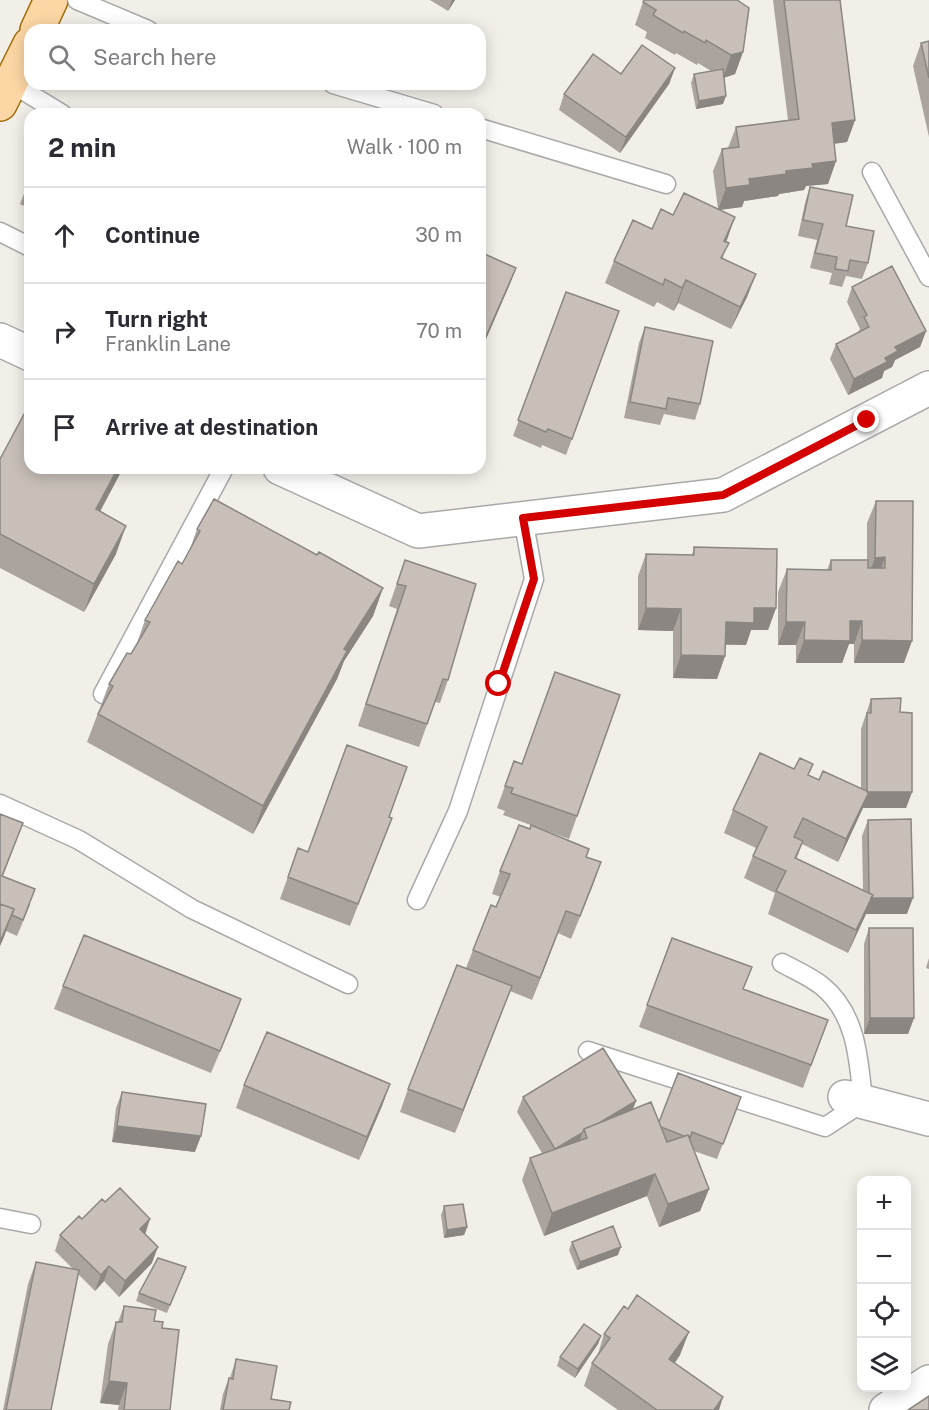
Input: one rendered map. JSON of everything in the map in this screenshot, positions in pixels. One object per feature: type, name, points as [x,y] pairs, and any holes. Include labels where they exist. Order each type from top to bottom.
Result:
[{"type":"main road","points":[[40,24],[51,0]]},
{"type":"main road","points":[[5,93],[24,56]]},
{"type":"street","points":[[0,340],[24,351]]},
{"type":"street","points":[[293,474],[418,531],[723,495],[929,388]]},
{"type":"street","points":[[854,1099],[929,1119]]},
{"type":"street","points":[[886,1410],[929,1382]]},
{"type":"lane","points":[[77,0],[134,24]]},
{"type":"lane","points":[[353,90],[414,108]]},
{"type":"lane","points":[[5,93],[46,108]]},
{"type":"lane","points":[[486,130],[666,184]]},
{"type":"lane","points":[[872,172],[929,278]]},
{"type":"lane","points":[[0,232],[24,244]]},
{"type":"lane","points":[[103,694],[221,474]]},
{"type":"lane","points":[[417,900],[458,811],[534,579],[523,518]]},
{"type":"lane","points":[[0,804],[79,840],[192,909],[348,984]]},
{"type":"lane","points":[[588,1050],[825,1127],[854,1099],[858,1052],[845,1013],[822,986],[782,963]]},
{"type":"lane","points":[[0,1218],[31,1224]]},
{"type":"building","points":[[644,0],[737,0],[749,8],[743,52],[731,55],[706,40],[705,43],[684,31],[683,33],[653,15],[656,10],[643,2]]},
{"type":"building","points":[[784,0],[840,0],[855,120],[832,123],[836,161],[812,164],[813,168],[786,171],[786,174],[749,179],[750,185],[726,188],[722,149],[739,147],[736,127],[799,119]]},
{"type":"building","points":[[929,41],[929,78],[921,43]]},
{"type":"building","points":[[642,45],[675,68],[626,137],[564,94],[593,54],[621,74]]},
{"type":"building","points":[[723,69],[726,96],[699,101],[694,74]]},
{"type":"building","points":[[810,187],[853,195],[846,226],[874,231],[868,263],[850,260],[848,271],[835,269],[837,257],[815,253],[823,224],[803,220]]},
{"type":"building","points":[[684,193],[735,217],[724,241],[729,243],[721,258],[756,274],[740,307],[686,280],[682,288],[665,279],[663,285],[614,261],[633,220],[652,229],[661,209],[673,215]]},
{"type":"building","points":[[486,255],[516,268],[486,336]]},
{"type":"building","points":[[892,266],[926,331],[895,347],[898,351],[885,358],[887,362],[854,379],[836,344],[869,327],[864,317],[867,315],[852,287]]},
{"type":"building","points":[[566,292],[619,311],[572,439],[548,429],[546,432],[518,420]]},
{"type":"building","points":[[645,327],[713,341],[700,404],[668,398],[666,409],[630,402]]},
{"type":"building","points":[[24,414],[24,474],[115,474],[96,509],[126,526],[94,584],[0,534],[0,459]]},
{"type":"building","points":[[214,499],[317,555],[319,552],[383,588],[344,649],[347,651],[263,806],[98,714],[113,686],[109,684],[127,653],[131,654],[150,622],[145,620],[178,561],[182,564],[200,531],[197,529]]},
{"type":"building","points":[[876,501],[913,501],[912,641],[862,640],[862,621],[850,621],[850,641],[804,640],[805,622],[786,622],[787,569],[831,570],[831,560],[868,560],[868,568],[885,568],[885,557],[875,558]]},
{"type":"building","points":[[694,547],[777,549],[776,608],[754,608],[754,623],[726,622],[725,656],[681,655],[681,609],[646,608],[646,554],[694,555]]},
{"type":"building","points":[[405,560],[476,584],[448,680],[443,679],[427,724],[366,704],[406,586],[397,584]]},
{"type":"building","points":[[555,672],[620,695],[577,816],[511,793],[513,788],[505,786],[514,761],[522,764]]},
{"type":"building","points":[[901,698],[900,712],[912,713],[912,792],[867,792],[867,713],[871,713],[871,699]]},
{"type":"building","points":[[347,745],[407,767],[389,817],[392,818],[358,904],[288,877],[298,848],[308,852]]},
{"type":"building","points":[[760,753],[794,769],[800,758],[813,764],[808,775],[819,780],[823,771],[869,792],[846,839],[803,818],[794,837],[803,841],[795,858],[873,895],[856,930],[776,891],[786,871],[753,856],[767,827],[733,810]]},
{"type":"building","points":[[0,814],[23,823],[2,876],[35,889],[23,920],[12,915],[14,909],[0,904]]},
{"type":"building","points":[[911,819],[913,898],[871,898],[873,895],[869,893],[868,820]]},
{"type":"building","points":[[519,825],[530,829],[531,825],[589,849],[586,857],[601,862],[580,916],[566,911],[540,978],[473,950],[491,905],[496,907],[510,874],[500,871]]},
{"type":"building","points":[[0,904],[14,909],[0,942]]},
{"type":"building","points":[[869,928],[913,928],[914,1018],[870,1018]]},
{"type":"building","points":[[84,935],[241,999],[220,1051],[63,986]]},
{"type":"building","points":[[672,938],[752,967],[743,989],[828,1020],[811,1065],[647,1005]]},
{"type":"building","points":[[457,965],[512,986],[463,1110],[408,1089]]},
{"type":"building","points":[[267,1032],[390,1084],[367,1137],[244,1085]]},
{"type":"building","points":[[603,1048],[636,1101],[599,1123],[584,1129],[582,1133],[555,1149],[523,1097]]},
{"type":"building","points":[[678,1073],[741,1097],[723,1144],[692,1132],[690,1138],[688,1135],[684,1136],[661,1127],[659,1122]]},
{"type":"building","points":[[122,1092],[206,1104],[201,1136],[117,1126]]},
{"type":"building","points":[[651,1102],[667,1142],[688,1135],[709,1189],[668,1204],[655,1174],[552,1213],[530,1158],[587,1138],[584,1129]]},
{"type":"building","points":[[120,1188],[150,1219],[140,1229],[158,1247],[125,1281],[109,1266],[101,1275],[60,1235],[79,1216],[82,1219],[102,1199],[105,1202]]},
{"type":"building","points":[[463,1204],[467,1227],[447,1230],[444,1206]]},
{"type":"building","points":[[613,1226],[621,1247],[580,1262],[572,1242]]},
{"type":"building","points":[[158,1258],[186,1267],[170,1305],[139,1293]]},
{"type":"building","points":[[36,1262],[79,1270],[51,1410],[6,1410]]},
{"type":"building","points":[[637,1295],[689,1332],[669,1359],[723,1397],[714,1410],[657,1410],[592,1363],[610,1338],[604,1334],[624,1306],[628,1309]]},
{"type":"building","points":[[124,1306],[156,1310],[154,1321],[163,1322],[162,1328],[179,1330],[170,1410],[124,1410],[127,1383],[109,1381],[116,1322],[122,1322]]},
{"type":"building","points":[[584,1324],[601,1336],[578,1369],[560,1357]]},
{"type":"building","points":[[236,1359],[277,1366],[271,1399],[291,1402],[289,1410],[223,1410],[229,1378],[233,1379]]},
{"type":"building","points":[[929,1396],[929,1410],[908,1410]]},
{"type":"route","points":[[499,684],[534,579],[523,518],[723,495],[867,420]]}]
